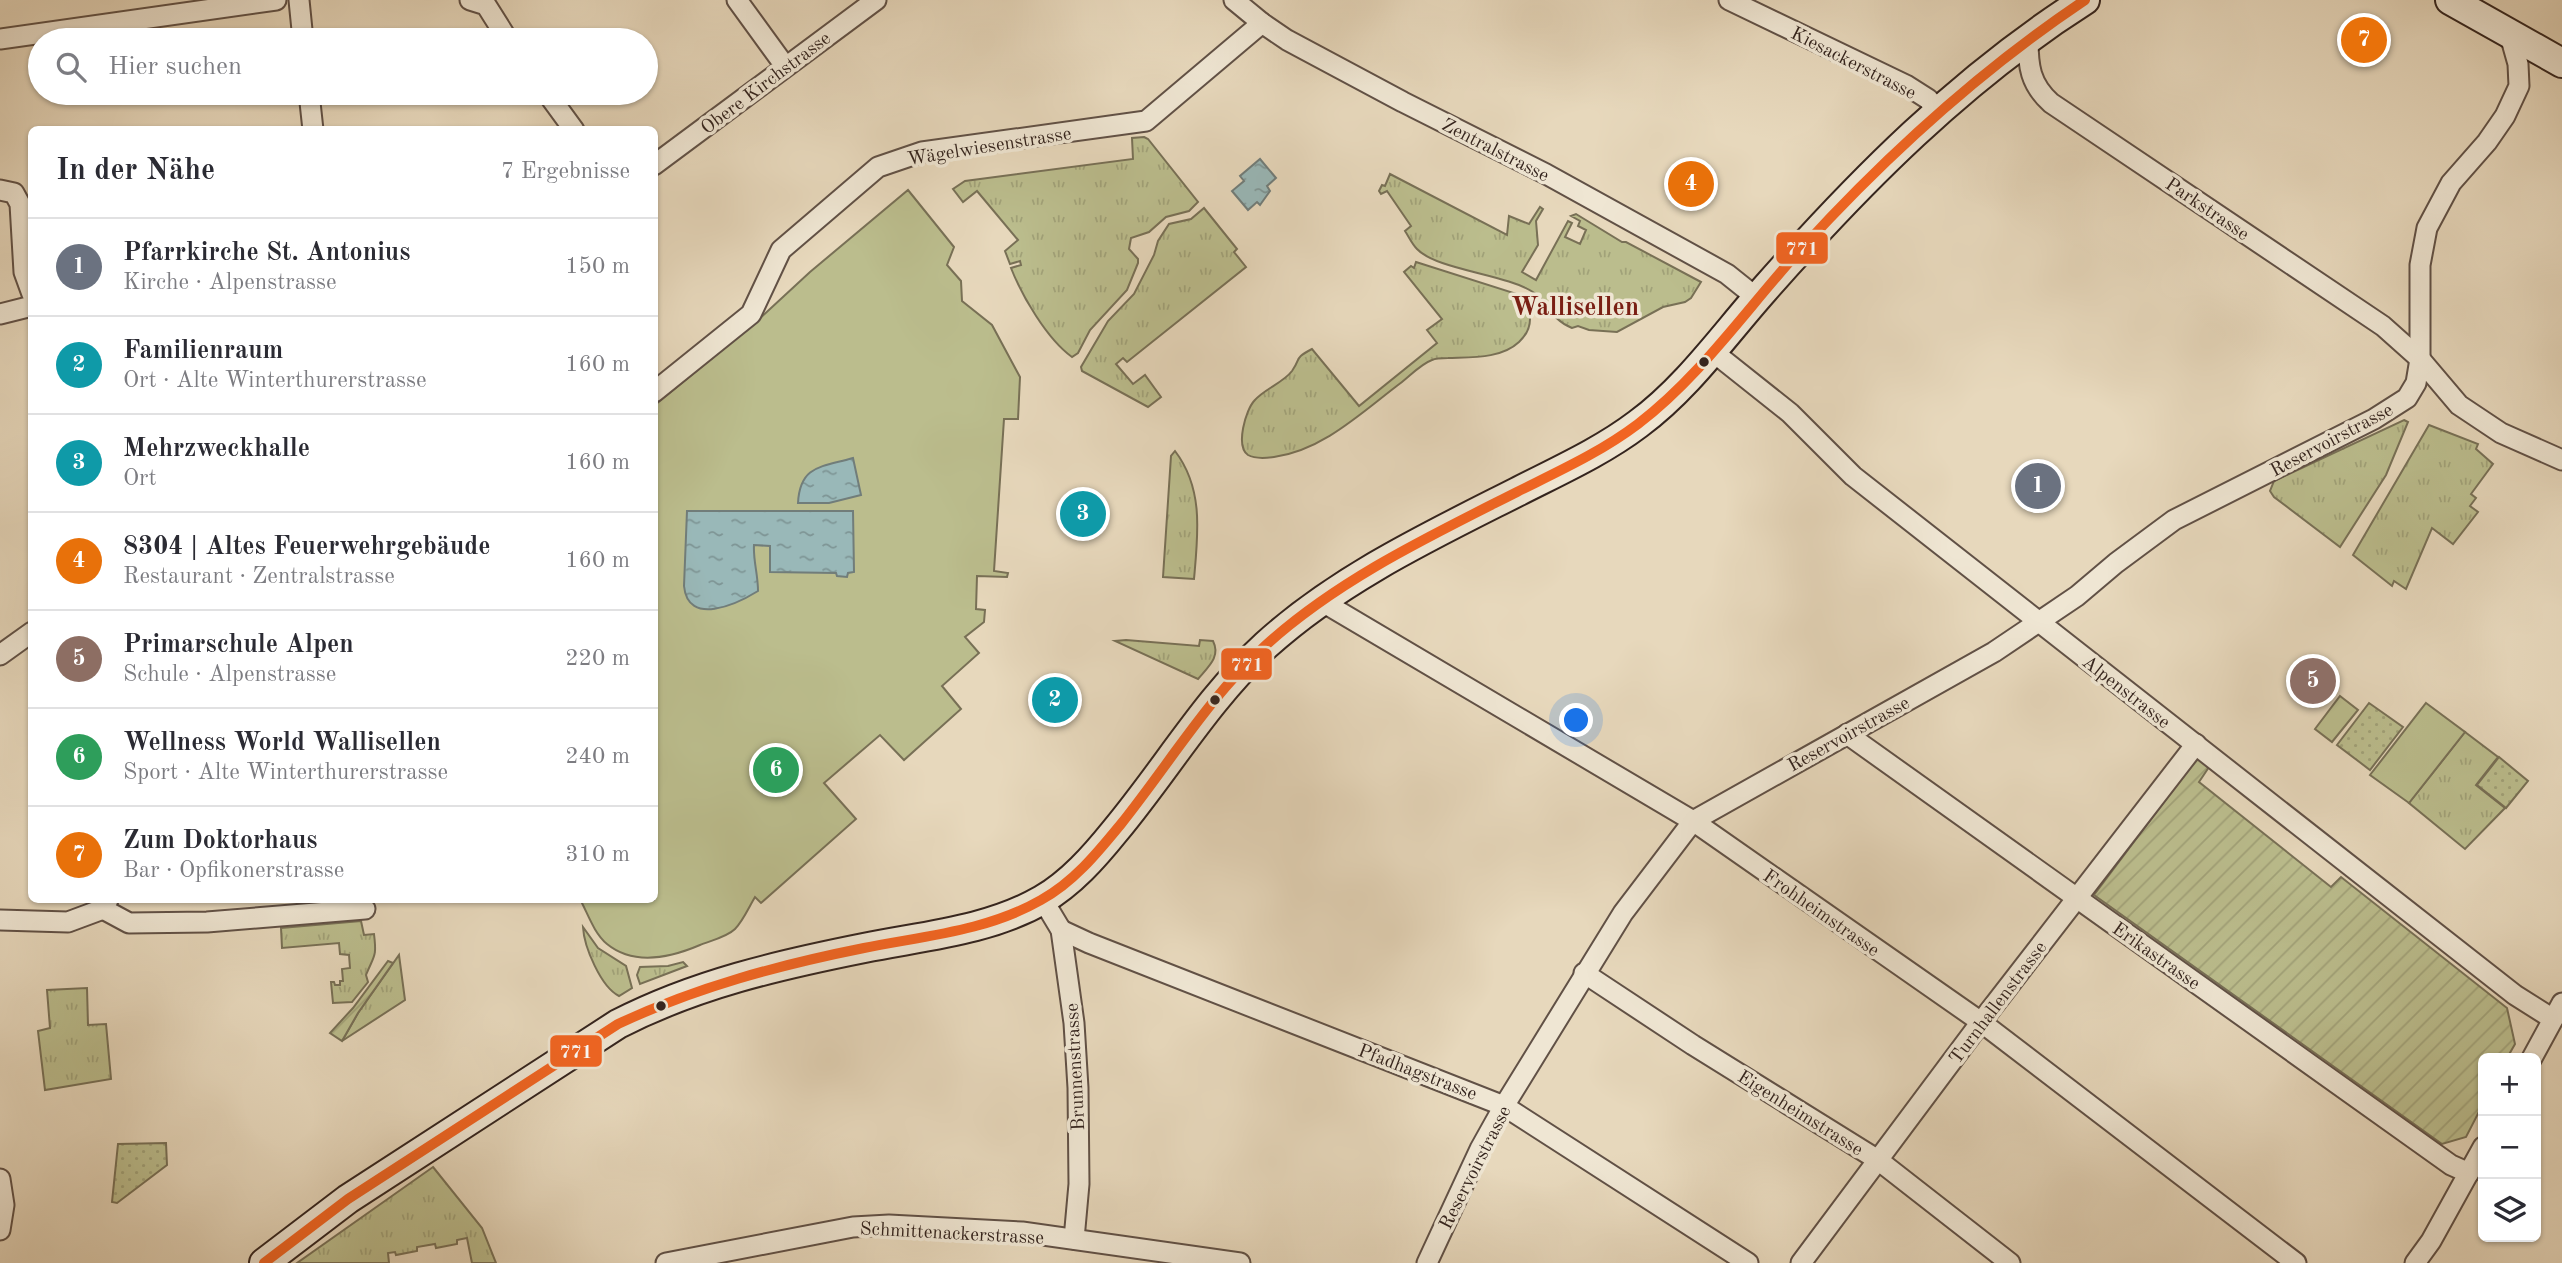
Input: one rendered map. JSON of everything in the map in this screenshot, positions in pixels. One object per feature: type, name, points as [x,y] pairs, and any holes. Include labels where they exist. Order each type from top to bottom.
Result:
[{"type":"main road","points":[[264,1263],[348,1199],[431,1143],[618,1024],[647,1009],[703,987],[763,969],[970,927],[1043,900],[1071,879],[1096,855],[1163,771],[1214,700],[1245,664],[1281,632],[1321,601],[1415,544],[1609,443],[1640,423],[1675,392],[1876,169],[1938,110],[2028,38],[2085,0]]},
{"type":"main road","points":[[2449,0],[2562,63]]},
{"type":"street","points":[[73,28],[276,0]]},
{"type":"street","points":[[299,0],[302,28]]},
{"type":"street","points":[[470,0],[486,5],[500,28]]},
{"type":"street","points":[[737,0],[785,66]]},
{"type":"street","name":"Obere Kirchstrasse","points":[[658,162],[876,0]]},
{"type":"street","name":"Zentralstrasse","points":[[1234,0],[1287,40],[1546,174],[1727,274],[1757,298]]},
{"type":"street","name":"Kiesackerstrasse","points":[[1729,0],[1906,85],[1928,99],[1938,110]]},
{"type":"street","name":"Wägelwiesenstrasse","points":[[658,389],[751,314],[781,250],[878,167],[922,152],[1146,121],[1262,23]]},
{"type":"street","name":"Reservoirstrasse","points":[[1427,1263],[1480,1149],[1584,973],[1623,913],[1693,821],[1994,652],[2077,596],[2174,520],[2374,419],[2407,398],[2416,383],[2420,359],[2420,265],[2427,228],[2451,183],[2505,116],[2519,86],[2518,64],[2509,33]]},
{"type":"street","points":[[0,38],[28,34]]},
{"type":"street","name":"Parkstrasse","points":[[2028,38],[2028,58],[2035,86],[2051,103],[2383,326],[2420,359],[2459,405],[2501,433],[2562,460]]},
{"type":"street","points":[[310,105],[313,126]]},
{"type":"street","points":[[556,105],[571,126]]},
{"type":"street","points":[[0,190],[14,193],[20,204],[24,272],[28,283]]},
{"type":"street","points":[[0,314],[28,307]]},
{"type":"street","name":"Alpenstrasse","points":[[1712,351],[1790,413],[1853,476],[2263,799],[2515,995],[2558,1011]]},
{"type":"street","name":"Frohheimstrasse","points":[[1321,601],[1693,821],[1981,1022],[2296,1263]]},
{"type":"street","points":[[0,655],[28,635]]},
{"type":"street","name":"Erikastrasse","points":[[1847,734],[2451,1165],[2469,1173]]},
{"type":"street","name":"Turnhallenstrasse","points":[[1801,1263],[1981,1022],[2196,744]]},
{"type":"street","name":"Brunnenstrasse","points":[[1043,900],[1061,930],[1074,1023],[1079,1184],[1074,1239]]},
{"type":"street","points":[[0,920],[68,922],[105,904],[126,923],[207,922],[365,909]]},
{"type":"street","name":"Pfadhagstrasse","points":[[1061,930],[1504,1106],[1748,1263]]},
{"type":"street","name":"Eigenheimstrasse","points":[[1584,973],[1693,1045],[1878,1160],[2010,1263]]},
{"type":"street","points":[[2535,1053],[2558,1011]]},
{"type":"street","points":[[2415,1263],[2431,1241],[2478,1156]]},
{"type":"street","points":[[0,1179],[4,1205],[0,1230]]},
{"type":"street","name":"Schmittenackerstrasse","points":[[666,1263],[853,1227],[889,1225],[975,1229],[1074,1239],[1240,1263]]},
{"type":"green space","points":[[1144,137],[1198,202],[1189,211],[1166,217],[1149,232],[1131,238],[1129,249],[1138,259],[1138,263],[1127,290],[1090,330],[1078,353],[1072,357],[1045,328],[1016,279],[1011,268],[1021,265],[1020,261],[1010,264],[1005,251],[1018,240],[977,191],[963,202],[953,189],[965,181],[1133,159],[1132,138]]},
{"type":"green space","points":[[1390,174],[1507,235],[1509,216],[1529,224],[1540,207],[1543,209],[1536,221],[1538,245],[1522,272],[1536,280],[1568,221],[1572,223],[1565,237],[1580,244],[1586,230],[1578,226],[1580,221],[1571,216],[1576,214],[1622,242],[1701,282],[1691,298],[1685,302],[1663,307],[1617,332],[1589,330],[1578,326],[1572,328],[1559,320],[1533,292],[1506,281],[1440,262],[1417,249],[1405,231],[1411,226],[1387,191],[1381,194],[1379,191],[1382,185],[1385,186]]},
{"type":"green space","points":[[908,190],[954,247],[947,265],[961,281],[962,301],[992,325],[1020,377],[1018,419],[1004,419],[994,571],[1008,573],[1007,577],[977,576],[976,609],[985,610],[984,622],[965,637],[979,653],[942,686],[961,709],[904,760],[880,735],[824,783],[856,819],[761,903],[755,897],[732,932],[665,956],[629,955],[603,940],[582,903],[658,903],[658,403],[756,322],[810,272]]},
{"type":"green space","points":[[1204,208],[1237,249],[1234,252],[1246,267],[1127,362],[1123,358],[1116,364],[1133,384],[1145,375],[1161,397],[1148,407],[1082,371],[1081,367],[1108,321],[1134,294],[1154,255],[1158,241],[1169,224],[1191,219]]},
{"type":"green space","points":[[1416,262],[1520,295],[1530,319],[1524,337],[1504,352],[1476,357],[1438,358],[1428,362],[1358,417],[1310,446],[1274,457],[1257,458],[1248,455],[1242,444],[1242,436],[1251,406],[1258,397],[1288,375],[1306,352],[1312,349],[1359,406],[1437,343],[1427,330],[1442,319],[1404,272],[1411,266],[1414,268]]},
{"type":"green space","points":[[2404,420],[2408,422],[2386,475],[2340,547],[2274,497],[2270,491],[2274,481]]},
{"type":"green space","points":[[2429,425],[2478,444],[2476,449],[2493,464],[2471,494],[2476,498],[2470,506],[2478,512],[2453,544],[2432,528],[2406,589],[2394,581],[2392,586],[2353,555]]},
{"type":"green space","points":[[1175,451],[1191,481],[1195,496],[1197,529],[1194,579],[1163,577],[1171,456]]},
{"type":"green space","points":[[1200,640],[1213,641],[1215,652],[1212,662],[1198,679],[1115,641],[1199,646]]},
{"type":"green space","points":[[2340,696],[2358,710],[2332,742],[2315,729]]},
{"type":"green space","points":[[2369,703],[2403,727],[2370,770],[2337,745]]},
{"type":"green space","points":[[2426,703],[2465,732],[2409,803],[2370,775]]},
{"type":"green space","points":[[2465,732],[2498,757],[2476,785],[2505,808],[2465,849],[2409,803]]},
{"type":"green space","points":[[2499,757],[2528,781],[2506,808],[2477,785]]},
{"type":"green space","points":[[2197,758],[2209,767],[2199,782],[2331,887],[2341,877],[2507,1008],[2515,1044],[2510,1053],[2478,1053],[2478,1114],[2466,1137],[2442,1144],[2094,895]]},
{"type":"green space","points":[[361,921],[364,935],[374,934],[375,952],[366,975],[368,982],[352,1002],[333,1003],[331,982],[340,985],[340,981],[343,981],[342,969],[350,968],[349,955],[340,954],[339,943],[282,948],[281,928]]},
{"type":"green space","points":[[583,927],[598,948],[626,966],[632,988],[619,996],[606,984],[590,955]]},
{"type":"green space","points":[[399,955],[405,1000],[342,1041],[358,1013]]},
{"type":"green space","points":[[388,961],[393,963],[342,1041],[330,1033],[353,1008]]},
{"type":"green space","points":[[683,962],[687,966],[640,984],[637,975],[640,967],[668,966]]},
{"type":"green space","points":[[87,988],[88,1025],[106,1024],[111,1079],[45,1090],[38,1031],[50,1028],[47,990]]},
{"type":"green space","points":[[166,1143],[167,1165],[117,1203],[112,1202],[118,1144]]},
{"type":"green space","points":[[433,1167],[482,1228],[496,1263],[472,1263],[467,1238],[457,1240],[457,1244],[436,1248],[435,1244],[417,1247],[417,1251],[396,1255],[395,1252],[388,1253],[389,1263],[297,1263]]},
{"type":"water","points":[[1260,159],[1276,178],[1267,186],[1270,191],[1260,205],[1257,202],[1248,210],[1232,191],[1244,181],[1240,176]]},
{"type":"water","points":[[853,458],[861,495],[829,503],[798,503],[803,481],[808,474],[823,466]]},
{"type":"water","points":[[687,511],[853,511],[854,572],[848,573],[847,577],[837,576],[836,573],[770,572],[770,546],[754,545],[758,591],[715,609],[694,606],[687,599],[684,586]]},
{"type":"transit line","name":"771","points":[[264,1263],[348,1199],[618,1024],[708,988],[770,970],[977,926],[1020,910],[1053,893],[1085,866],[1139,801],[1226,686],[1266,645],[1324,599],[1386,560],[1579,461],[1638,424],[1683,385],[1801,249],[1867,180],[1971,85],[2085,0]]},
{"type":"place","name":"Zum Doktorhaus","points":[[2364,40]]},
{"type":"place","name":"8304 | Altes Feuerwehrgebäude","points":[[1691,184]]},
{"type":"place","name":"Pfarrkirche St. Antonius","points":[[2038,486]]},
{"type":"place","name":"Mehrzweckhalle","points":[[1083,514]]},
{"type":"place","name":"Primarschule Alpen","points":[[2313,681]]},
{"type":"place","name":"Familienraum","points":[[1055,700]]},
{"type":"place","name":"Wellness World Wallisellen","points":[[776,770]]},
{"type":"district","name":"Wallisellen","points":[[1575,306]]}]
